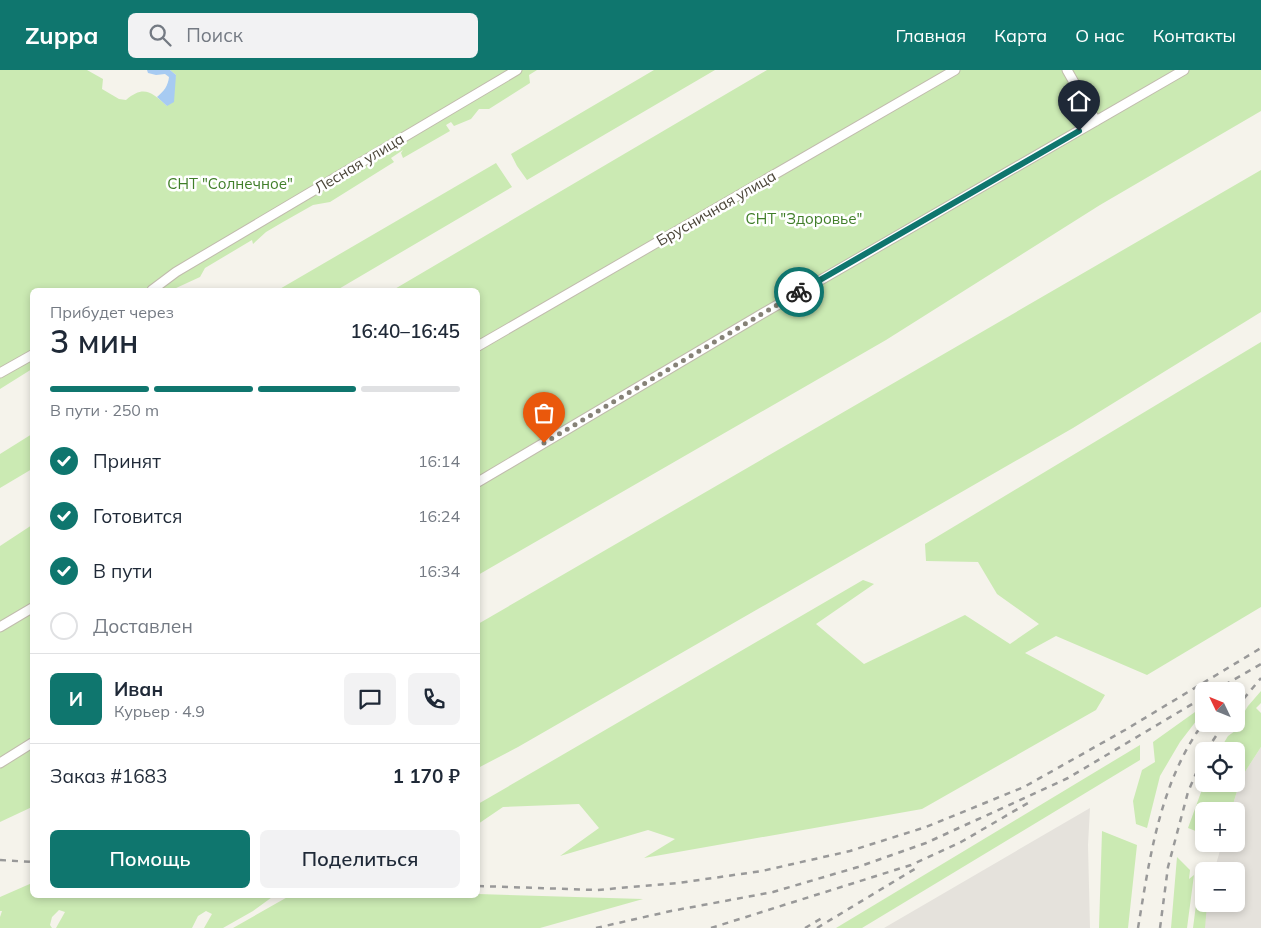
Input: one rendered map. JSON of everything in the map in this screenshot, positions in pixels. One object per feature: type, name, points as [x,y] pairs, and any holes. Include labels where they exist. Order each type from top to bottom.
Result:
[{"type":"street","name":"Лесная улица","points":[[155,288],[176,272],[517,70]]},
{"type":"street","name":"Брусничная улица","points":[[480,345],[955,70]]},
{"type":"street","points":[[1066,70],[1096,121]]},
{"type":"street","points":[[480,481],[752,320],[1184,70]]},
{"type":"street","points":[[0,373],[30,356]]},
{"type":"street","points":[[0,627],[30,609]]},
{"type":"street","points":[[0,763],[30,744]]},
{"type":"shaded area","points":[[1261,747],[1261,928],[1203,928],[1204,912],[1245,912],[1245,862],[1217,862],[1220,852],[1245,852],[1245,802],[1234,802],[1237,792],[1245,792],[1245,772]]},
{"type":"shaded area","points":[[1090,808],[1088,845],[1090,928],[884,928]]},
{"type":"green space","name":"СНТ \"Солнечное\"","points":[[0,70],[87,70],[103,79],[102,89],[119,99],[126,100],[132,95],[147,92],[167,106],[176,75],[170,70],[537,70],[529,75],[530,83],[489,109],[479,109],[471,119],[454,126],[451,122],[446,125],[450,131],[403,158],[401,153],[403,150],[391,158],[394,162],[330,202],[313,205],[266,232],[253,244],[252,240],[205,268],[200,277],[176,288],[30,288],[30,370],[0,389]]},
{"type":"green space","points":[[654,70],[715,70],[527,180],[511,154]]},
{"type":"green space","name":"СНТ \"Здоровье\"","points":[[767,70],[1261,70],[1261,111],[1100,205],[886,340],[480,574],[480,288],[396,288]]},
{"type":"green space","points":[[496,163],[512,187],[340,288],[281,288]]},
{"type":"green space","points":[[1261,170],[1261,312],[1073,428],[518,747],[480,767],[480,623]]},
{"type":"green space","points":[[1261,342],[1261,607],[1147,675],[1056,636],[1025,653],[1105,695],[1096,710],[922,809],[644,858],[675,839],[648,830],[560,856],[599,828],[579,804],[503,807],[480,823],[480,803],[863,580],[874,584],[816,624],[864,664],[965,615],[1010,644],[1039,624],[997,594],[978,562],[926,561],[925,544]]},
{"type":"green space","points":[[30,435],[30,470],[0,488],[0,454]]},
{"type":"green space","points":[[30,526],[30,808],[0,822],[0,546]]},
{"type":"green space","points":[[1261,691],[1261,703],[1256,708],[1261,713],[1261,747],[1245,772],[1245,742],[1224,742],[1234,732],[1245,732],[1245,711]]},
{"type":"green space","points":[[1195,712],[1195,722],[1180,742],[1160,776],[1147,828],[1136,824],[1133,801],[1142,770],[1155,762],[1153,742]]},
{"type":"green space","points":[[1140,745],[1140,760],[862,928],[836,928]]},
{"type":"green space","points":[[1201,792],[1237,792],[1234,802],[1197,802]]},
{"type":"green space","points":[[1195,809],[1195,831],[1188,828]]},
{"type":"green space","points":[[1102,831],[1137,845],[1128,928],[1099,928]]},
{"type":"green space","points":[[1177,857],[1190,870],[1189,879],[1194,875],[1187,928],[1171,928]]},
{"type":"green space","points":[[30,884],[30,898],[271,898],[253,911],[223,928],[204,928],[212,914],[206,911],[198,916],[192,928],[56,928],[65,912],[59,910],[52,917],[50,925],[52,928],[0,928],[2,911],[0,911],[0,897]]},
{"type":"green space","points":[[480,894],[643,899],[540,928],[233,928],[286,898],[480,898]]},
{"type":"green space","points":[[1195,912],[1206,912],[1205,928],[1193,928]]},
{"type":"water","points":[[147,70],[170,70],[176,75],[174,102],[167,106],[157,97],[168,83],[169,77],[165,74],[156,75],[148,73]]},
{"type":"railway","points":[[480,886],[597,890],[678,883],[762,871],[850,851],[926,827],[1024,787],[1125,730],[1261,648]]},
{"type":"railway","points":[[1230,682],[1261,664]]},
{"type":"railway","points":[[1245,697],[1261,678]]},
{"type":"railway","points":[[596,928],[671,911],[773,892],[858,867],[926,843],[1068,778],[1195,702]]},
{"type":"railway","points":[[1138,928],[1147,874],[1159,821],[1177,769],[1197,732]]},
{"type":"railway","points":[[1212,742],[1219,732]]},
{"type":"railway","points":[[1160,928],[1168,867],[1188,792],[1195,776]]},
{"type":"railway","points":[[711,928],[911,865],[961,842],[1028,803]]},
{"type":"railway","points":[[0,860],[30,862]]},
{"type":"railway","points":[[817,928],[918,867]]},
{"type":"railway","points":[[805,928],[822,918]]},
{"type":"way so far","points":[[544,443],[799,292]]},
{"type":"route","points":[[799,292],[1079,131]]}]
